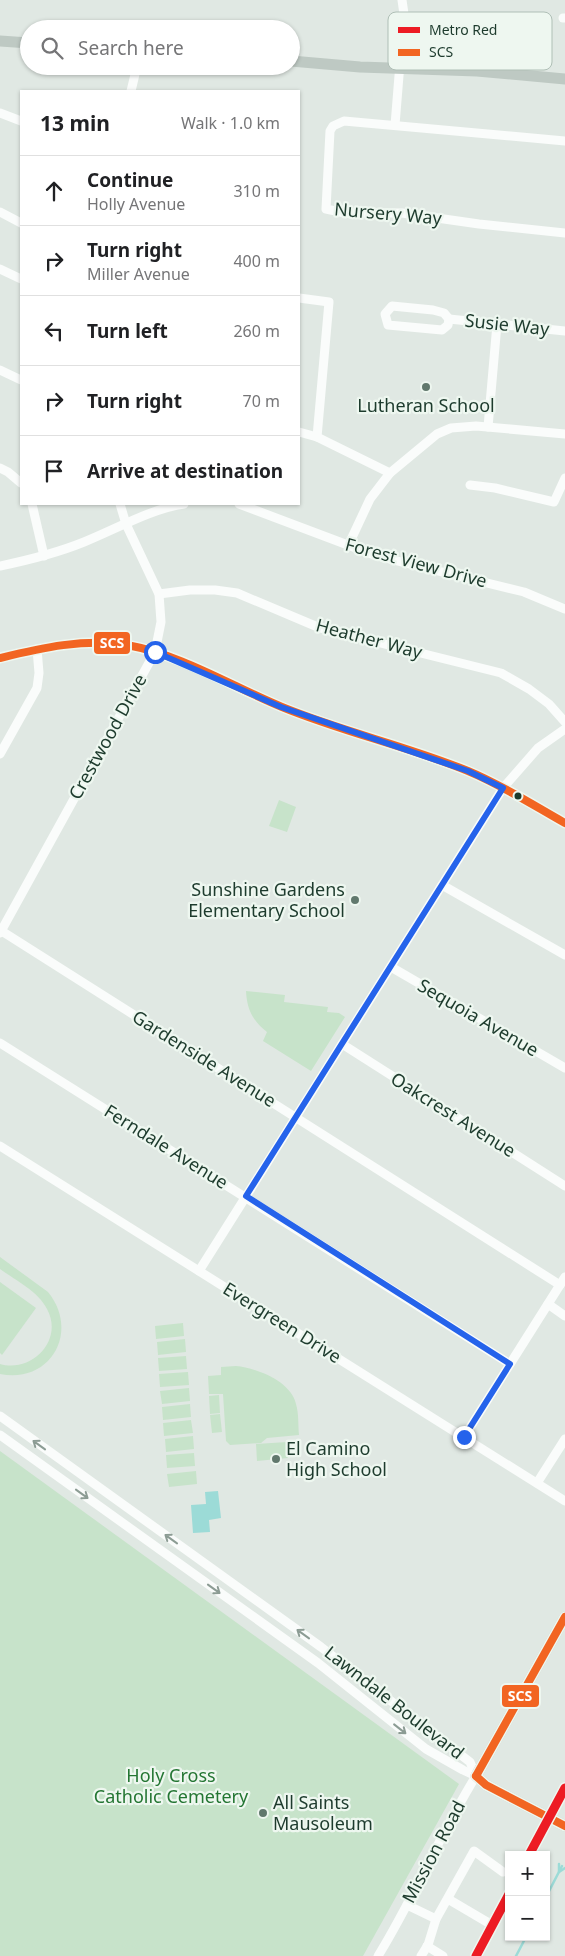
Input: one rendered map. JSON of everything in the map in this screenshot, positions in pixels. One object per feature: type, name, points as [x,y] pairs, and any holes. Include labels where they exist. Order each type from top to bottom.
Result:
[{"type":"main road","points":[[0,40],[20,42]]},
{"type":"main road","points":[[300,62],[388,68]]},
{"type":"main road","points":[[451,70],[565,79]]},
{"type":"main road","name":"Mission Road","points":[[476,1776],[565,1617]]},
{"type":"main road","points":[[476,1776],[486,1785],[565,1826]]},
{"type":"street","points":[[395,124],[400,70]]},
{"type":"street","points":[[131,90],[135,75]]},
{"type":"street","points":[[0,113],[20,122]]},
{"type":"street","name":"Nursery Way","points":[[565,141],[395,124],[344,121],[333,126],[330,131],[326,209],[345,213],[402,213],[565,233]]},
{"type":"street","points":[[0,212],[20,222]]},
{"type":"street","points":[[0,269],[20,279]]},
{"type":"street","points":[[300,298],[329,302],[317,437]]},
{"type":"street","name":"Susie Way","points":[[450,319],[448,325],[442,330],[399,327],[388,325],[385,314],[392,306],[444,313],[450,319],[565,331]]},
{"type":"street","points":[[488,427],[497,324]]},
{"type":"street","points":[[0,370],[20,380]]},
{"type":"street","points":[[348,546],[370,500],[390,473],[444,430],[451,428],[488,427],[565,434]]},
{"type":"street","points":[[300,432],[317,437],[390,473]]},
{"type":"street","points":[[0,468],[20,482]]},
{"type":"street","points":[[470,485],[495,488],[554,502],[565,478]]},
{"type":"street","points":[[32,505],[44,556]]},
{"type":"street","name":"Crestwood Drive","points":[[0,931],[155,652],[161,622],[159,594],[126,524],[120,505]]},
{"type":"street","points":[[0,566],[44,556],[167,506],[176,505]]},
{"type":"street","name":"Forest View Drive","points":[[242,505],[377,556],[524,592],[565,609]]},
{"type":"street","name":"Heather Way","points":[[159,594],[190,590],[215,590],[237,593],[320,628],[501,673],[529,689],[549,704],[565,722]]},
{"type":"street","points":[[0,658],[62,644],[100,642],[128,645],[155,652],[281,707],[468,771],[503,788],[565,823]]},
{"type":"street","points":[[0,754],[37,688],[39,673],[37,649]]},
{"type":"street","points":[[199,1271],[503,788],[538,748],[565,729]]},
{"type":"street","points":[[442,885],[565,955]]},
{"type":"street","name":"Gardenside Avenue","points":[[0,931],[562,1281]]},
{"type":"street","name":"Sequoia Avenue","points":[[391,967],[565,1068]]},
{"type":"street","name":"Ferndale Avenue","points":[[0,1042],[510,1364]]},
{"type":"street","name":"Oakcrest Avenue","points":[[342,1044],[565,1186]]},
{"type":"street","name":"Evergreen Drive","points":[[0,1146],[565,1501]]},
{"type":"street","points":[[464,1437],[562,1281]]},
{"type":"street","points":[[548,1304],[565,1316]]},
{"type":"street","name":"Lawndale Boulevard","points":[[0,1416],[368,1683],[470,1762],[476,1776]]},
{"type":"street","name":"Lawndale Boulevard","points":[[0,1435],[318,1664],[422,1746],[476,1776]]},
{"type":"street","points":[[537,1484],[565,1439]]},
{"type":"street","name":"Mission Road","points":[[378,1956],[407,1905],[442,1835],[476,1776]]},
{"type":"street","points":[[421,1956],[427,1946],[436,1919],[474,1851],[503,1872]]},
{"type":"street","points":[[448,1899],[486,1922]]},
{"type":"street","points":[[407,1905],[436,1919]]},
{"type":"street","points":[[427,1946],[443,1956]]},
{"type":"green space","points":[[279,800],[296,807],[287,832],[269,826]]},
{"type":"green space","points":[[246,991],[285,995],[284,1002],[328,1007],[327,1012],[339,1013],[345,1017],[311,1071],[263,1041],[267,1032],[258,1024],[252,1014]]},
{"type":"green space","points":[[0,1257],[48,1292],[57,1307],[61,1323],[60,1338],[55,1351],[46,1363],[34,1371],[18,1375],[0,1374],[0,1364],[23,1364],[42,1352],[51,1332],[51,1321],[47,1309],[38,1297],[26,1286],[0,1269]]},
{"type":"green space","points":[[0,1282],[36,1308],[2,1355],[0,1353]]},
{"type":"green space","points":[[183,1323],[184,1336],[156,1339],[155,1326]]},
{"type":"green space","points":[[185,1339],[186,1352],[158,1355],[157,1342]]},
{"type":"green space","points":[[186,1356],[187,1369],[159,1371],[158,1358]]},
{"type":"green space","points":[[236,1366],[272,1377],[287,1389],[293,1396],[296,1404],[299,1435],[267,1438],[261,1443],[230,1445],[226,1441],[223,1394],[209,1394],[208,1376],[221,1375],[221,1367]]},
{"type":"green space","points":[[188,1372],[189,1385],[160,1387],[159,1374]]},
{"type":"green space","points":[[189,1388],[190,1401],[162,1404],[160,1391]]},
{"type":"green space","points":[[219,1395],[220,1413],[210,1414],[209,1396]]},
{"type":"green space","points":[[190,1404],[191,1417],[163,1420],[162,1407]]},
{"type":"green space","points":[[220,1414],[222,1432],[212,1433],[210,1415]]},
{"type":"green space","points":[[191,1420],[193,1433],[164,1436],[163,1423]]},
{"type":"green space","points":[[193,1436],[194,1449],[166,1452],[165,1439]]},
{"type":"green space","points":[[287,1442],[288,1458],[257,1461],[256,1444]]},
{"type":"green space","points":[[288,1443],[295,1444],[297,1447],[298,1452],[295,1456],[289,1456]]},
{"type":"green space","name":"Holy Cross Catholic Cemetery","points":[[0,1451],[459,1784],[363,1956],[0,1956]]},
{"type":"green space","points":[[194,1453],[195,1466],[167,1468],[166,1455]]},
{"type":"green space","points":[[196,1471],[197,1484],[169,1487],[167,1474]]},
{"type":"water","points":[[218,1491],[221,1518],[209,1520],[210,1532],[193,1533],[191,1505],[206,1504],[205,1492]]},
{"type":"waterway","points":[[559,1864],[559,1872],[565,1868]]},
{"type":"waterway","points":[[547,1896],[562,1866]]},
{"type":"waterway","points":[[516,1956],[524,1941]]},
{"type":"metro line","name":"Red","points":[[531,1851],[565,1788]]},
{"type":"metro line","name":"Red","points":[[476,1956],[508,1896]]},
{"type":"transit line","name":"SCS","points":[[0,658],[79,643],[111,643],[147,650],[187,663],[263,699],[305,716],[468,771],[505,789],[565,823]]},
{"type":"transit line","name":"SCS","points":[[476,1776],[565,1617]]},
{"type":"transit line","name":"SCS","points":[[476,1776],[486,1785],[565,1826]]},
{"type":"place","name":"Lutheran School","points":[[426,387]]},
{"type":"place","name":"Sunshine Gardens Elementary School","points":[[355,900]]},
{"type":"place","name":"El Camino High School","points":[[276,1459]]},
{"type":"place","name":"All Saints Mausoleum","points":[[263,1813]]},
{"type":"route","points":[[155,652],[281,707],[468,771],[503,788],[246,1196],[510,1364],[464,1437]]}]
